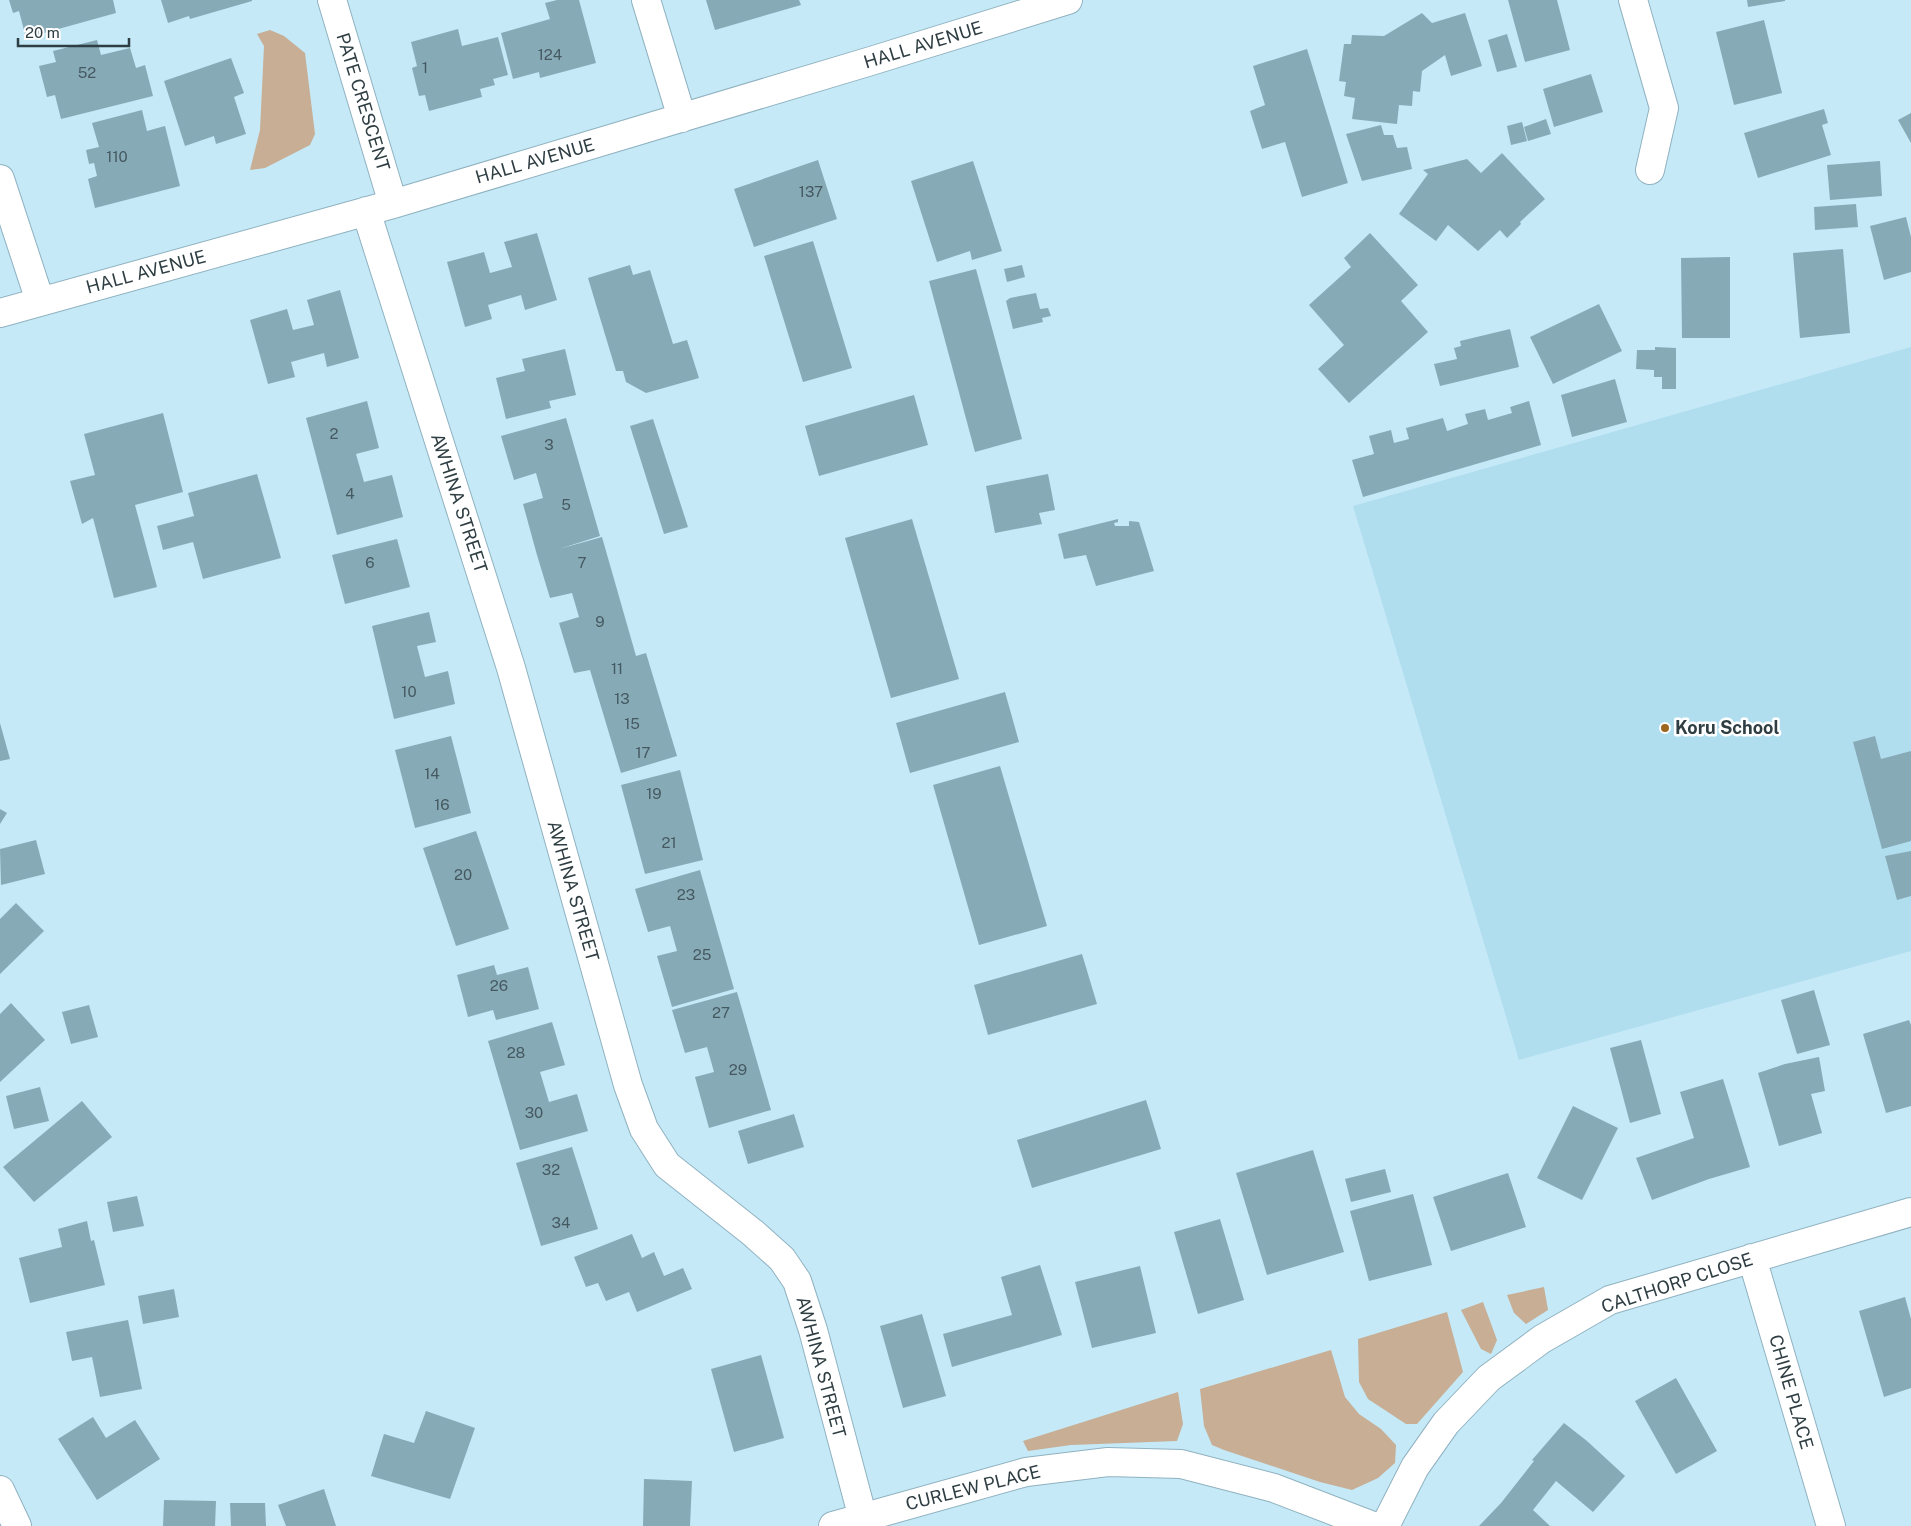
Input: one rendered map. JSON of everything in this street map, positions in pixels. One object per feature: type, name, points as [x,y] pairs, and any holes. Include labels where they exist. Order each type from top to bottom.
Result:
[{"type":"street","name":"PATE CRESCENT","points":[[332,0],[393,204]]},
{"type":"street","points":[[646,0],[682,118]]},
{"type":"street","name":"HALL AVENUE","points":[[0,313],[393,204],[1068,0]]},
{"type":"street","points":[[1633,0],[1664,108],[1650,170]]},
{"type":"street","points":[[0,179],[40,301]]},
{"type":"street","name":"AWHINA STREET","points":[[366,211],[511,668],[625,1076],[644,1129],[667,1165],[753,1233],[782,1259],[797,1281],[805,1304],[864,1521]]},
{"type":"street","name":"CALTHORP CLOSE","points":[[1385,1526],[1415,1467],[1446,1423],[1489,1378],[1542,1339],[1610,1300],[1911,1212]]},
{"type":"street","name":"CHINE PLACE","points":[[1752,1258],[1831,1526]]},
{"type":"street","name":"CURLEW PLACE","points":[[833,1526],[864,1521],[1026,1472],[1108,1462],[1181,1464],[1274,1488],[1374,1526]]},
{"type":"street","points":[[0,1490],[17,1526]]},
{"type":"shaded area","points":[[270,30],[284,36],[305,53],[315,134],[310,145],[265,168],[250,170],[260,130],[264,46],[257,34]]},
{"type":"shaded area","name":"Koru School","points":[[1911,347],[1911,951],[1519,1060],[1353,506]]},
{"type":"shaded area","points":[[1544,1287],[1548,1310],[1526,1324],[1514,1313],[1507,1295]]},
{"type":"shaded area","points":[[1483,1302],[1497,1340],[1491,1354],[1481,1349],[1461,1310]]},
{"type":"shaded area","points":[[1447,1312],[1463,1372],[1417,1424],[1406,1424],[1368,1399],[1359,1382],[1358,1339]]},
{"type":"shaded area","points":[[1331,1350],[1345,1397],[1359,1414],[1381,1429],[1396,1445],[1395,1463],[1378,1478],[1352,1490],[1320,1482],[1212,1445],[1204,1426],[1200,1389]]},
{"type":"shaded area","points":[[1178,1392],[1183,1424],[1177,1441],[1071,1445],[1028,1451],[1023,1441]]},
{"type":"building","points":[[9,0],[113,0],[116,13],[26,38],[19,11],[13,13]]},
{"type":"building","points":[[161,0],[252,1],[190,19],[189,16],[168,23]]},
{"type":"building","points":[[557,0],[579,0],[596,63],[540,78],[539,72],[513,79],[501,33],[550,19],[545,3]]},
{"type":"building","points":[[706,0],[799,0],[801,5],[715,30]]},
{"type":"building","points":[[1508,0],[1557,0],[1570,50],[1525,62]]},
{"type":"building","points":[[1747,0],[1785,0],[1785,1],[1748,7]]},
{"type":"building","points":[[1422,13],[1432,23],[1465,13],[1482,66],[1451,76],[1445,55],[1422,71],[1420,92],[1413,91],[1412,106],[1399,105],[1397,124],[1352,119],[1355,98],[1344,96],[1346,82],[1339,81],[1344,44],[1351,44],[1352,35],[1384,36]]},
{"type":"building","points":[[1764,20],[1782,93],[1734,105],[1716,32]]},
{"type":"building","points":[[458,29],[462,46],[498,37],[508,75],[493,79],[495,85],[480,89],[482,97],[429,111],[425,95],[419,96],[412,68],[417,66],[411,42]]},
{"type":"building","points":[[1507,34],[1517,67],[1497,72],[1488,40]]},
{"type":"building","points":[[97,40],[101,55],[130,48],[136,68],[145,65],[153,96],[61,119],[55,95],[47,97],[39,66],[56,62],[53,51]]},
{"type":"building","points":[[1307,49],[1348,183],[1302,197],[1285,142],[1262,149],[1250,111],[1265,105],[1253,66]]},
{"type":"building","points":[[231,58],[244,93],[234,97],[246,134],[216,144],[214,136],[185,146],[164,81]]},
{"type":"building","points":[[1591,74],[1603,112],[1554,127],[1543,89]]},
{"type":"building","points":[[1824,109],[1828,123],[1822,125],[1831,155],[1758,178],[1744,133]]},
{"type":"building","points":[[142,110],[147,131],[165,126],[180,186],[95,208],[88,179],[97,176],[94,163],[89,164],[86,150],[99,147],[92,123]]},
{"type":"building","points":[[1911,113],[1911,143],[1898,120]]},
{"type":"building","points":[[1546,119],[1551,134],[1528,141],[1524,127]]},
{"type":"building","points":[[1522,122],[1527,141],[1511,145],[1507,126]]},
{"type":"building","points":[[1381,125],[1384,135],[1393,135],[1397,148],[1407,147],[1412,169],[1362,181],[1346,134]]},
{"type":"building","points":[[1502,153],[1545,199],[1520,222],[1521,224],[1507,238],[1500,230],[1478,251],[1448,225],[1436,241],[1399,214],[1428,174],[1423,170],[1467,159],[1481,173]]},
{"type":"building","points":[[818,160],[837,219],[754,247],[734,189]]},
{"type":"building","points":[[973,161],[1002,251],[972,260],[970,251],[937,262],[911,181]]},
{"type":"building","points":[[1880,161],[1882,196],[1830,200],[1827,165]]},
{"type":"building","points":[[1856,204],[1858,227],[1815,230],[1814,207]]},
{"type":"building","points":[[1906,217],[1911,237],[1911,272],[1884,280],[1870,226]]},
{"type":"building","points":[[537,233],[557,300],[525,310],[521,295],[488,305],[492,319],[465,327],[447,262],[484,252],[490,273],[512,267],[504,242]]},
{"type":"building","points":[[1370,233],[1418,285],[1401,301],[1428,332],[1349,403],[1318,369],[1344,345],[1309,305],[1351,267],[1344,258]]},
{"type":"building","points":[[813,241],[852,368],[803,382],[764,256]]},
{"type":"building","points":[[1843,249],[1850,333],[1800,338],[1793,253]]},
{"type":"building","points":[[1730,257],[1730,338],[1682,338],[1681,258]]},
{"type":"building","points":[[630,265],[633,275],[650,270],[673,344],[687,340],[699,378],[646,393],[626,382],[623,371],[616,371],[588,278]]},
{"type":"building","points":[[1022,265],[1025,277],[1007,282],[1004,269]]},
{"type":"building","points":[[976,269],[1022,439],[975,452],[929,281]]},
{"type":"building","points":[[340,290],[359,358],[327,367],[324,353],[291,362],[295,377],[268,384],[250,320],[287,309],[293,330],[314,325],[307,300]]},
{"type":"building","points":[[1036,293],[1040,309],[1048,308],[1051,316],[1042,318],[1043,322],[1013,329],[1006,301],[1010,298]]},
{"type":"building","points":[[1599,304],[1622,351],[1553,384],[1530,337]]},
{"type":"building","points":[[1510,329],[1519,367],[1440,386],[1434,364],[1457,359],[1454,348],[1461,346],[1460,341]]},
{"type":"building","points":[[1655,347],[1676,348],[1676,389],[1662,389],[1662,377],[1654,377],[1654,370],[1636,369],[1637,350],[1655,350]]},
{"type":"building","points":[[565,349],[576,395],[549,401],[551,408],[506,419],[496,378],[525,371],[522,359]]},
{"type":"building","points":[[1615,379],[1627,422],[1572,437],[1561,395]]},
{"type":"building","points":[[914,395],[928,445],[819,476],[805,426]]},
{"type":"building","points":[[367,401],[379,448],[356,454],[364,482],[392,475],[403,517],[337,535],[306,418]]},
{"type":"building","points":[[1529,401],[1541,445],[1363,497],[1352,460],[1374,454],[1369,436],[1391,430],[1394,443],[1409,439],[1406,428],[1443,418],[1447,431],[1468,424],[1465,414],[1485,409],[1488,420],[1512,413],[1510,407]]},
{"type":"building","points":[[163,413],[183,492],[135,505],[157,587],[114,598],[93,518],[82,524],[70,481],[95,475],[84,434]]},
{"type":"building","points":[[566,418],[600,536],[559,549],[602,537],[636,656],[646,653],[677,756],[621,773],[590,670],[574,673],[559,623],[579,617],[572,593],[550,598],[537,555],[523,504],[543,498],[536,473],[514,480],[501,436]]},
{"type":"building","points":[[653,419],[688,527],[664,534],[630,426]]},
{"type":"building","points":[[257,474],[281,558],[203,579],[193,542],[163,550],[157,526],[194,516],[188,493]]},
{"type":"building","points":[[1048,474],[1055,510],[1039,513],[1042,524],[995,533],[986,486]]},
{"type":"building","points":[[912,519],[959,679],[891,698],[845,538]]},
{"type":"building","points":[[1118,519],[1118,522],[1114,523],[1115,526],[1129,526],[1129,521],[1139,522],[1154,571],[1096,586],[1086,555],[1064,559],[1058,534]]},
{"type":"building","points":[[397,539],[410,587],[345,604],[332,555]]},
{"type":"building","points":[[429,612],[436,642],[417,646],[425,677],[448,671],[455,704],[394,719],[372,626]]},
{"type":"building","points":[[1005,692],[1019,742],[910,773],[896,723]]},
{"type":"building","points":[[0,723],[10,759],[0,761]]},
{"type":"building","points":[[451,736],[471,813],[415,828],[395,750]]},
{"type":"building","points":[[1875,736],[1881,759],[1911,751],[1911,841],[1882,849],[1853,742]]},
{"type":"building","points":[[1000,766],[1047,926],[979,945],[933,785]]},
{"type":"building","points":[[680,770],[703,860],[645,874],[621,785]]},
{"type":"building","points":[[0,809],[7,813],[0,824]]},
{"type":"building","points":[[476,831],[509,929],[456,946],[423,848]]},
{"type":"building","points":[[36,840],[45,874],[1,885],[0,849]]},
{"type":"building","points":[[1911,851],[1911,896],[1897,900],[1885,856]]},
{"type":"building","points":[[700,870],[734,989],[672,1007],[657,956],[677,951],[670,926],[648,932],[635,889]]},
{"type":"building","points":[[16,903],[44,931],[0,974],[0,919]]},
{"type":"building","points":[[1082,954],[1097,1004],[988,1035],[974,985]]},
{"type":"building","points":[[494,965],[497,975],[528,967],[539,1009],[496,1020],[493,1010],[468,1017],[457,975]]},
{"type":"building","points":[[1814,990],[1830,1045],[1797,1054],[1781,1000]]},
{"type":"building","points":[[737,992],[771,1110],[709,1128],[695,1077],[714,1072],[707,1047],[685,1053],[672,1010]]},
{"type":"building","points":[[11,1003],[45,1040],[0,1082],[0,1014]]},
{"type":"building","points":[[89,1005],[98,1037],[71,1044],[62,1012]]},
{"type":"building","points":[[1909,1020],[1911,1025],[1911,1106],[1886,1113],[1863,1034]]},
{"type":"building","points":[[552,1022],[565,1065],[540,1072],[549,1102],[577,1094],[588,1131],[520,1150],[488,1041]]},
{"type":"building","points":[[1641,1040],[1661,1114],[1630,1123],[1610,1048]]},
{"type":"building","points":[[1819,1057],[1825,1091],[1811,1094],[1822,1133],[1779,1146],[1758,1073],[1785,1064]]},
{"type":"building","points":[[1723,1079],[1750,1167],[1709,1179],[1652,1200],[1636,1158],[1694,1138],[1680,1092]]},
{"type":"building","points":[[40,1087],[49,1121],[14,1129],[6,1096]]},
{"type":"building","points":[[1146,1100],[1161,1149],[1032,1188],[1017,1140]]},
{"type":"building","points":[[82,1101],[112,1137],[34,1202],[3,1167]]},
{"type":"building","points":[[1573,1106],[1618,1128],[1582,1200],[1537,1178]]},
{"type":"building","points":[[794,1114],[804,1147],[748,1164],[738,1131]]},
{"type":"building","points":[[572,1147],[598,1229],[541,1246],[516,1163]]},
{"type":"building","points":[[1313,1150],[1344,1252],[1267,1275],[1236,1173]]},
{"type":"building","points":[[1385,1169],[1391,1192],[1351,1202],[1345,1179]]},
{"type":"building","points":[[1508,1173],[1526,1227],[1451,1251],[1433,1197]]},
{"type":"building","points":[[1413,1194],[1432,1265],[1369,1281],[1350,1211]]},
{"type":"building","points":[[137,1196],[144,1226],[113,1232],[107,1202]]},
{"type":"building","points":[[1220,1219],[1244,1300],[1198,1314],[1174,1232]]},
{"type":"building","points":[[87,1221],[91,1241],[94,1240],[105,1285],[30,1303],[19,1258],[62,1247],[58,1229]]},
{"type":"building","points":[[632,1234],[642,1258],[654,1252],[664,1276],[683,1268],[692,1289],[637,1312],[629,1292],[606,1301],[598,1283],[586,1287],[574,1257]]},
{"type":"building","points":[[1040,1265],[1062,1335],[952,1367],[943,1334],[1012,1315],[1001,1277]]},
{"type":"building","points":[[1140,1266],[1156,1333],[1092,1348],[1075,1282]]},
{"type":"building","points":[[174,1289],[179,1317],[143,1324],[138,1296]]},
{"type":"building","points":[[1905,1297],[1911,1319],[1911,1388],[1884,1397],[1859,1311]]},
{"type":"building","points":[[922,1314],[946,1396],[903,1408],[880,1326]]},
{"type":"building","points":[[128,1320],[142,1389],[100,1397],[92,1357],[72,1361],[66,1332]]},
{"type":"building","points":[[761,1355],[784,1438],[734,1452],[711,1369]]},
{"type":"building","points":[[1676,1378],[1717,1451],[1676,1474],[1635,1401]]},
{"type":"building","points":[[426,1411],[475,1428],[450,1499],[371,1476],[384,1434],[414,1443]]},
{"type":"building","points":[[93,1417],[106,1438],[135,1420],[160,1459],[97,1500],[58,1439]]},
{"type":"building","points":[[1564,1423],[1625,1476],[1593,1512],[1556,1481],[1533,1510],[1550,1526],[1479,1526],[1501,1503],[1534,1461],[1532,1460]]},
{"type":"building","points":[[644,1479],[692,1481],[690,1526],[643,1526]]},
{"type":"building","points":[[324,1489],[336,1526],[286,1526],[278,1505]]},
{"type":"building","points":[[164,1500],[216,1501],[215,1526],[163,1526]]},
{"type":"building","points":[[230,1503],[265,1503],[266,1526],[231,1526]]},
{"type":"place","name":"Koru School","points":[[1665,728]]}]
